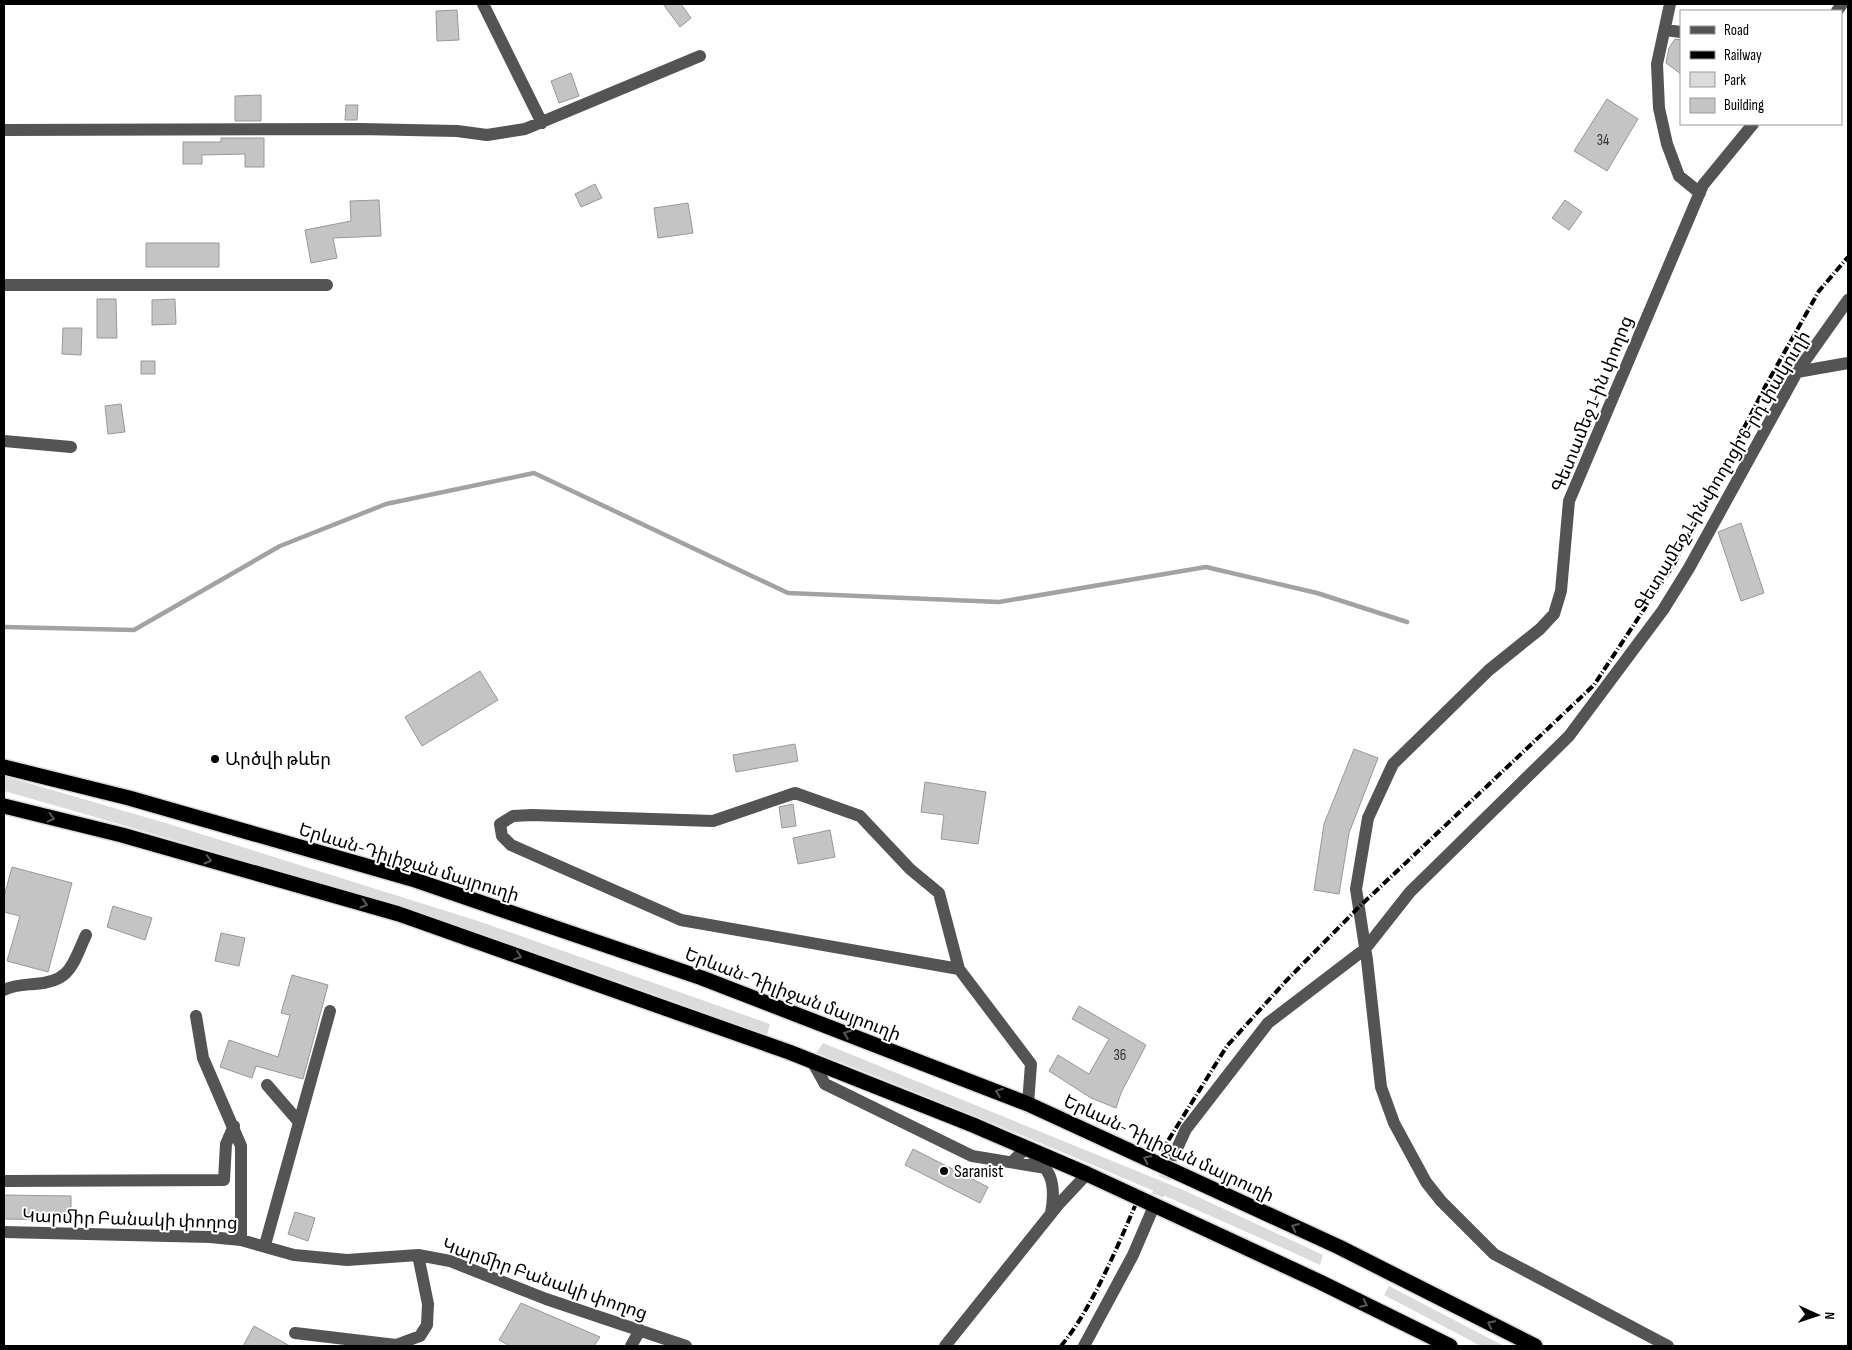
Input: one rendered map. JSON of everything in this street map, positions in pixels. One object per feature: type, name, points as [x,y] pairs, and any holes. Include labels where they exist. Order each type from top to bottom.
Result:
[{"type":"highway","name":"Երևան-Դիլիջան մայրուղի","points":[[4,767],[129,798],[412,879],[702,978],[1028,1104],[1339,1247],[1535,1346]]},
{"type":"highway","points":[[4,806],[122,835],[399,914],[683,1013],[812,1061],[1087,1174],[1320,1282],[1450,1346]]},
{"type":"street","points":[[484,4],[542,123]]},
{"type":"street","points":[[1670,4],[1657,64],[1659,108],[1667,144],[1679,176],[1700,193]]},
{"type":"street","points":[[1665,30],[1680,32]]},
{"type":"street","points":[[4,130],[350,129],[457,131],[487,135],[518,131],[542,123],[700,56]]},
{"type":"street","name":"Գետամեջ 1-ին փողոց","points":[[1668,1346],[1494,1254],[1441,1201],[1426,1182],[1394,1123],[1381,1088],[1356,889],[1368,818],[1393,764],[1489,670],[1540,629],[1554,614],[1561,591],[1570,501],[1703,185],[1752,125]]},
{"type":"street","points":[[4,285],[327,285]]},
{"type":"street","name":"Գետամեջ 1-ին փողոցի 6-րդ փակուղի","points":[[1174,1154],[1186,1129],[1268,1023],[1365,949],[1410,892],[1569,736],[1663,610],[1690,568],[1798,372],[1848,300]]},
{"type":"street","points":[[1798,372],[1848,363]]},
{"type":"street","points":[[4,441],[71,447]]},
{"type":"street","points":[[959,969],[681,920],[511,845],[502,836],[500,824],[513,816],[532,815],[712,821],[795,793],[860,816],[910,869],[939,894],[959,969],[1031,1064],[1028,1104]]},
{"type":"street","points":[[4,990],[13,986],[61,980],[72,966],[86,935]]},
{"type":"street","points":[[265,1245],[330,1011]]},
{"type":"street","points":[[196,1016],[203,1058],[234,1126],[241,1146],[242,1240]]},
{"type":"street","points":[[812,1061],[825,1084],[972,1156],[1046,1168]]},
{"type":"street","points":[[267,1085],[299,1122]]},
{"type":"street","points":[[4,1181],[224,1180],[226,1144],[234,1126]]},
{"type":"street","points":[[1012,1162],[1026,1148],[1046,1168],[1054,1187],[1051,1215]]},
{"type":"street","points":[[945,1346],[1066,1195],[1087,1174]]},
{"type":"street","points":[[1084,1346],[1133,1255],[1151,1213]]},
{"type":"street","name":"Կարմիր Բանակի փողոց","points":[[4,1232],[210,1237],[242,1240],[265,1245],[294,1255],[347,1260],[418,1255],[450,1261],[546,1299],[686,1346]]},
{"type":"street","points":[[295,1333],[396,1345],[420,1336],[427,1325],[428,1304],[418,1255]]},
{"type":"street","points":[[630,1346],[640,1330]]},
{"type":"green space","points":[[4,776],[169,824],[478,921],[770,1024],[767,1035],[458,927],[158,835],[4,791]]},
{"type":"green space","points":[[823,1043],[1181,1189],[1323,1255],[1320,1265],[1070,1155],[816,1053]]},
{"type":"green space","points":[[1389,1286],[1504,1346],[1481,1346],[1384,1295]]},
{"type":"building","points":[[663,4],[681,4],[691,18],[680,27]]},
{"type":"building","points":[[457,10],[459,40],[437,41],[436,11]]},
{"type":"building","points":[[1675,39],[1680,40],[1680,73],[1666,63],[1669,48]]},
{"type":"building","points":[[571,73],[579,96],[559,103],[551,81]]},
{"type":"building","points":[[261,95],[261,121],[235,121],[235,96]]},
{"type":"building","points":[[1607,99],[1638,119],[1607,171],[1574,151]]},
{"type":"building","points":[[346,105],[358,105],[357,120],[345,120]]},
{"type":"building","points":[[221,138],[264,138],[264,167],[245,167],[245,154],[202,155],[202,164],[183,164],[183,142],[221,142]]},
{"type":"building","points":[[595,184],[602,198],[581,207],[575,194]]},
{"type":"building","points":[[379,200],[381,236],[333,238],[337,258],[311,263],[305,230],[351,221],[350,201]]},
{"type":"building","points":[[1565,200],[1582,212],[1569,230],[1552,218]]},
{"type":"building","points":[[688,203],[693,233],[658,238],[654,208]]},
{"type":"building","points":[[146,243],[219,243],[219,267],[146,267]]},
{"type":"building","points":[[97,299],[116,299],[117,338],[97,338]]},
{"type":"building","points":[[175,299],[176,324],[152,325],[152,300]]},
{"type":"building","points":[[63,328],[82,328],[81,355],[62,354]]},
{"type":"building","points":[[141,361],[155,361],[155,374],[141,374]]},
{"type":"building","points":[[121,404],[125,432],[108,434],[105,406]]},
{"type":"building","points":[[1741,523],[1764,593],[1741,601],[1718,532]]},
{"type":"building","points":[[480,671],[498,700],[422,746],[405,717]]},
{"type":"building","points":[[795,744],[798,761],[736,772],[733,755]]},
{"type":"building","points":[[1354,749],[1378,758],[1349,833],[1339,894],[1314,890],[1324,824]]},
{"type":"building","points":[[925,782],[986,792],[978,844],[941,839],[944,815],[921,812]]},
{"type":"building","points":[[793,804],[796,826],[782,828],[779,807]]},
{"type":"building","points":[[830,830],[835,857],[798,864],[793,838]]},
{"type":"building","points":[[12,867],[72,883],[48,972],[7,961],[20,916],[4,912],[4,897]]},
{"type":"building","points":[[113,906],[152,918],[145,940],[107,927]]},
{"type":"building","points":[[221,933],[245,938],[239,966],[215,961]]},
{"type":"building","points":[[292,975],[328,985],[303,1079],[256,1066],[252,1078],[220,1067],[229,1040],[278,1057],[290,1015],[281,1013]]},
{"type":"building","points":[[1079,1006],[1146,1045],[1121,1093],[1116,1108],[1091,1098],[1049,1071],[1058,1055],[1089,1074],[1109,1039],[1072,1019]]},
{"type":"building","points":[[913,1149],[988,1187],[980,1203],[905,1165]]},
{"type":"building","points":[[4,1195],[71,1196],[71,1220],[4,1219]]},
{"type":"building","points":[[295,1212],[315,1218],[308,1241],[288,1234]]},
{"type":"building","points":[[521,1303],[600,1337],[594,1346],[510,1346],[499,1340]]},
{"type":"building","points":[[254,1326],[290,1346],[243,1346]]},
{"type":"waterway","points":[[4,627],[134,630],[280,546],[386,504],[534,473],[788,593],[999,602],[1206,567],[1317,593],[1407,622]]},
{"type":"tunnel","points":[[1151,1212],[1174,1155]]},
{"type":"railway","points":[[1161,1152],[1227,1046],[1286,981],[1359,907],[1594,685],[1674,564],[1766,385],[1819,291],[1848,257]]},
{"type":"railway","points":[[1061,1346],[1093,1297],[1135,1206]]},
{"type":"place","name":"Արծվի թևեր","points":[[215,759]]},
{"type":"place","name":"Saranist","points":[[944,1171]]}]
